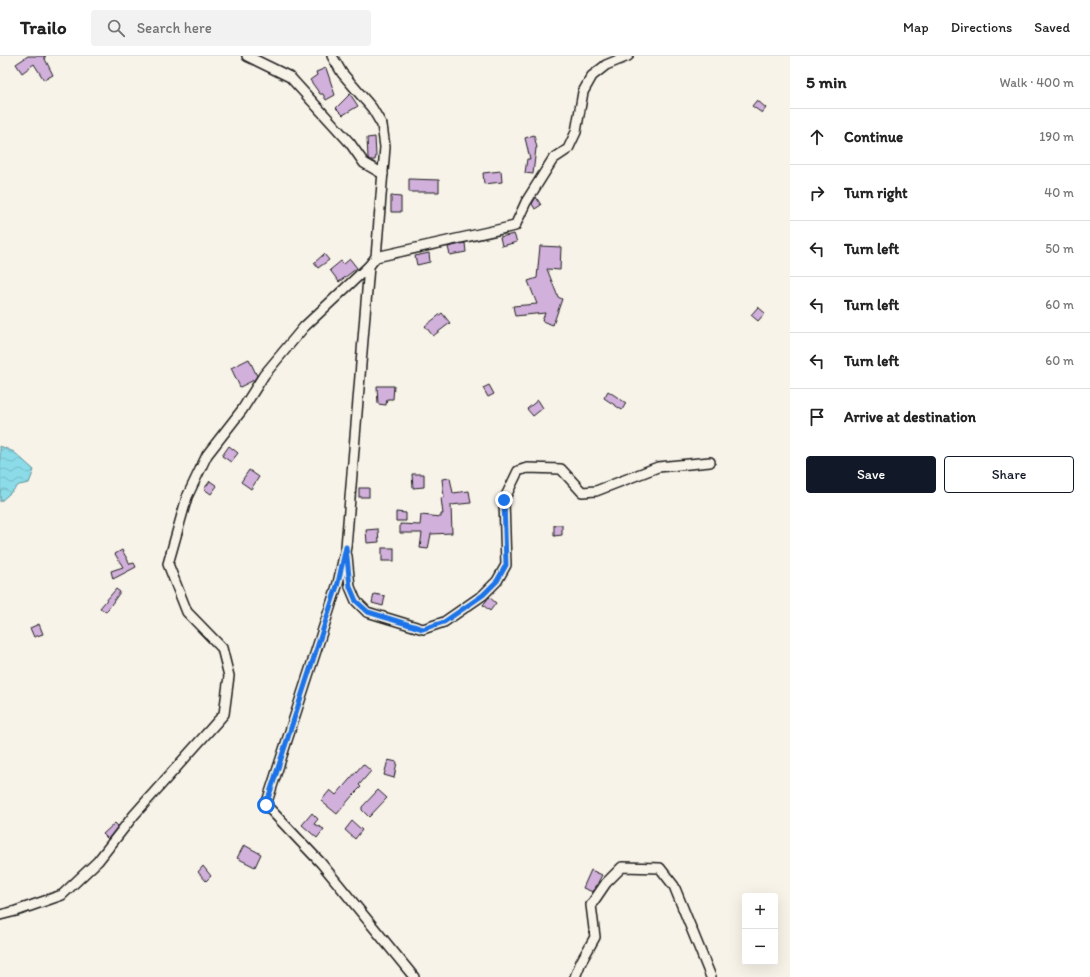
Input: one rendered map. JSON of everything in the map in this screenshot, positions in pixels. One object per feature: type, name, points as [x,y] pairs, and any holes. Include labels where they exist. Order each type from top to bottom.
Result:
[{"type":"street","points":[[247,56],[290,77],[350,144],[364,163],[383,174]]},
{"type":"street","points":[[0,915],[62,895],[98,861],[134,815],[224,714],[229,676],[222,648],[187,612],[168,564],[187,497],[207,455],[242,410],[264,375],[304,327],[369,266],[376,257],[385,147],[382,125],[372,108],[342,73],[332,56]]},
{"type":"street","points":[[376,257],[515,226],[526,202],[553,159],[568,149],[576,132],[583,92],[592,76],[606,65],[628,56]]},
{"type":"street","points":[[369,266],[346,547],[338,583],[266,805],[321,862],[414,977]]},
{"type":"street","points":[[346,547],[350,587],[356,601],[368,612],[423,629],[444,622],[483,595],[497,581],[506,565],[504,500],[518,471],[527,468],[562,469],[582,492],[596,491],[658,467],[710,462]]},
{"type":"street","points":[[575,977],[581,962],[595,937],[591,905],[606,883],[622,867],[660,868],[674,886],[711,977]]},
{"type":"water","points":[[0,446],[14,452],[34,470],[29,483],[19,485],[0,502]]},
{"type":"building","points":[[28,56],[46,56],[44,57],[53,75],[44,80],[34,64],[22,73],[16,64]]},
{"type":"building","points":[[326,68],[335,95],[326,100],[323,94],[320,94],[310,80],[317,75],[316,72]]},
{"type":"building","points":[[350,94],[358,106],[343,115],[336,108]]},
{"type":"building","points":[[757,100],[766,108],[762,113],[752,106]]},
{"type":"building","points":[[534,135],[537,148],[533,174],[525,173],[527,159],[530,159],[525,138]]},
{"type":"building","points":[[375,137],[376,156],[375,160],[370,160],[368,158],[367,138]]},
{"type":"building","points":[[501,171],[502,182],[484,184],[483,173]]},
{"type":"building","points":[[409,179],[439,180],[439,192],[409,192]]},
{"type":"building","points":[[391,196],[401,197],[401,212],[391,212]]},
{"type":"building","points":[[536,197],[541,205],[535,209],[532,204]]},
{"type":"building","points":[[514,234],[517,242],[502,246],[500,237]]},
{"type":"building","points":[[465,243],[466,252],[450,255],[448,247]]},
{"type":"building","points":[[540,246],[561,247],[560,270],[547,269],[558,297],[562,299],[553,325],[542,321],[545,313],[515,316],[513,306],[537,304],[528,281],[537,278]]},
{"type":"building","points":[[429,253],[430,262],[417,265],[415,256]]},
{"type":"building","points":[[324,254],[329,260],[318,268],[314,263]]},
{"type":"building","points":[[350,259],[357,268],[339,282],[330,270],[341,261],[344,264]]},
{"type":"building","points":[[758,307],[765,313],[758,321],[751,315]]},
{"type":"building","points":[[442,313],[450,323],[433,336],[425,326]]},
{"type":"building","points":[[249,359],[257,376],[254,380],[240,387],[231,368]]},
{"type":"building","points":[[489,385],[494,394],[488,397],[483,388]]},
{"type":"building","points":[[377,386],[394,386],[393,399],[387,399],[386,405],[378,404]]},
{"type":"building","points":[[608,391],[626,403],[622,410],[604,398]]},
{"type":"building","points":[[538,400],[543,408],[533,416],[527,409]]},
{"type":"building","points":[[229,446],[238,453],[231,462],[222,456]]},
{"type":"building","points":[[249,470],[259,477],[251,489],[241,482]]},
{"type":"building","points":[[412,474],[424,474],[424,487],[413,488]]},
{"type":"building","points":[[450,478],[453,493],[469,491],[471,503],[451,505],[452,533],[431,534],[428,549],[420,548],[422,533],[400,533],[400,524],[420,525],[421,515],[441,517],[441,514],[443,514],[441,498],[444,497],[442,479]]},
{"type":"building","points":[[210,481],[217,486],[211,494],[204,489]]},
{"type":"building","points":[[359,488],[369,488],[369,497],[359,497]]},
{"type":"building","points":[[396,512],[406,513],[406,521],[396,521]]},
{"type":"building","points":[[554,525],[562,525],[562,535],[554,536]]},
{"type":"building","points":[[378,529],[379,542],[367,543],[366,530]]},
{"type":"building","points":[[382,548],[394,548],[394,561],[382,561]]},
{"type":"building","points":[[122,550],[130,564],[134,563],[136,567],[113,579],[111,571],[123,567],[115,554]]},
{"type":"building","points":[[116,589],[120,592],[106,612],[100,608]]},
{"type":"building","points":[[374,594],[385,596],[383,606],[372,603]]},
{"type":"building","points":[[489,597],[496,603],[490,611],[483,605]]},
{"type":"building","points":[[39,624],[43,634],[34,637],[30,628]]},
{"type":"building","points":[[388,760],[397,762],[394,778],[384,775]]},
{"type":"building","points":[[363,764],[371,771],[359,785],[361,787],[337,814],[321,801],[330,790],[336,795]]},
{"type":"building","points":[[378,790],[387,798],[369,817],[362,810],[362,807]]},
{"type":"building","points":[[312,813],[318,819],[314,824],[324,829],[317,838],[302,825]]},
{"type":"building","points":[[352,821],[362,830],[355,839],[345,830]]},
{"type":"building","points":[[115,823],[118,826],[108,839],[103,834]]},
{"type":"building","points":[[244,845],[261,854],[255,867],[237,858]]},
{"type":"building","points":[[203,866],[211,876],[206,881],[198,872]]},
{"type":"building","points":[[591,870],[602,875],[593,892],[583,888]]},
{"type":"route","points":[[266,805],[338,583],[346,547],[350,587],[356,601],[368,612],[423,629],[444,622],[483,595],[497,581],[506,565],[504,500]]}]
